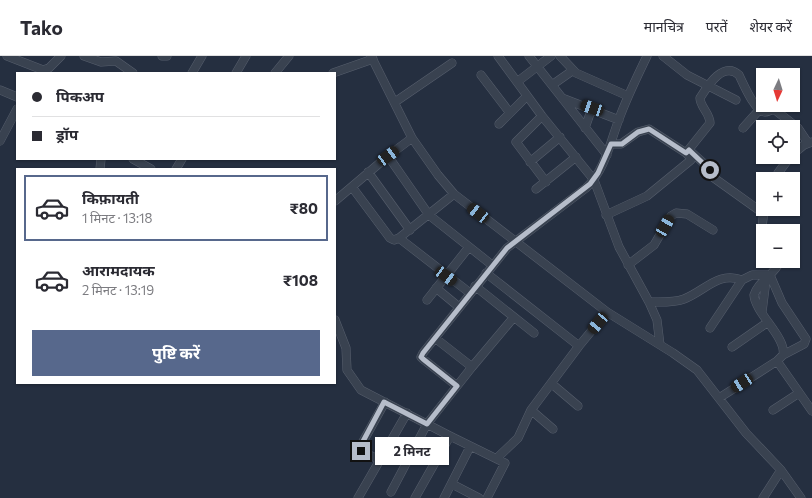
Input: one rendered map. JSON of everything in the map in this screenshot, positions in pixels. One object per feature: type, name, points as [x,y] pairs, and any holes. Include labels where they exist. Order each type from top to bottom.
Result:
[{"type":"street","points":[[7,56],[37,69],[49,71],[61,56]]},
{"type":"street","points":[[84,56],[97,61],[115,59],[132,72]]},
{"type":"street","points":[[162,56],[167,56]]},
{"type":"street","points":[[193,72],[202,56]]},
{"type":"street","points":[[237,72],[246,56]]},
{"type":"street","points":[[276,72],[289,56]]},
{"type":"street","points":[[498,56],[542,116],[594,180],[606,215],[628,265],[649,302],[659,326],[660,345]]},
{"type":"street","points":[[529,56],[607,155]]},
{"type":"street","points":[[517,82],[551,56]]},
{"type":"street","points":[[560,56],[572,71],[628,96]]},
{"type":"street","points":[[457,386],[421,357],[423,353],[492,265],[514,242],[586,188],[594,180],[607,155],[628,96],[647,56]]},
{"type":"street","points":[[663,56],[681,71],[736,100]]},
{"type":"street","points":[[336,72],[372,58],[412,138],[438,175],[454,194],[514,242],[607,312],[697,370],[746,434],[781,470],[801,498]]},
{"type":"street","points":[[395,102],[452,63]]},
{"type":"street","points":[[552,85],[572,71]]},
{"type":"street","points":[[688,151],[710,123],[709,117],[700,100],[708,86],[719,74],[736,72],[751,99],[756,105]]},
{"type":"street","points":[[481,75],[510,113]]},
{"type":"street","points":[[0,90],[16,97]]},
{"type":"street","points":[[498,124],[527,96]]},
{"type":"street","points":[[562,98],[592,108],[619,120]]},
{"type":"street","points":[[586,128],[592,108]]},
{"type":"street","points":[[0,141],[16,111]]},
{"type":"street","points":[[743,128],[757,112]]},
{"type":"street","points":[[778,112],[798,128],[810,142],[800,149]]},
{"type":"street","points":[[542,116],[516,142],[546,182]]},
{"type":"street","points":[[611,144],[622,144],[638,132],[649,129],[688,151],[709,168],[714,178],[756,206]]},
{"type":"street","points":[[530,162],[560,137]]},
{"type":"street","points":[[336,200],[368,172],[412,138]]},
{"type":"street","points":[[606,215],[640,200],[660,187],[691,160],[688,151]]},
{"type":"street","points":[[388,156],[429,215],[492,265]]},
{"type":"street","points":[[536,189],[576,157]]},
{"type":"street","points":[[136,160],[148,168]]},
{"type":"street","points":[[368,172],[410,230]]},
{"type":"street","points":[[352,187],[390,238],[394,240],[410,230],[454,194]]},
{"type":"street","points":[[628,265],[654,245],[671,216],[676,213],[687,214],[713,230]]},
{"type":"street","points":[[399,238],[446,276],[470,293]]},
{"type":"street","points":[[427,300],[469,247]]},
{"type":"street","points":[[775,268],[768,278],[762,312],[782,345],[780,358],[799,393],[812,411]]},
{"type":"street","points":[[486,273],[579,346]]},
{"type":"street","points":[[710,328],[742,280],[752,275],[768,278]]},
{"type":"street","points":[[649,302],[685,299],[726,277],[734,277],[742,280]]},
{"type":"street","points":[[719,398],[804,344],[806,339],[782,303],[768,278]]},
{"type":"street","points":[[475,286],[534,333]]},
{"type":"street","points":[[436,288],[459,307]]},
{"type":"street","points":[[496,458],[518,438],[531,410],[579,346],[607,312]]},
{"type":"street","points":[[391,492],[427,424],[472,366],[514,317]]},
{"type":"street","points":[[732,346],[768,322]]},
{"type":"street","points":[[336,323],[346,348],[347,370],[361,390],[470,447],[505,462],[505,466],[487,498]]},
{"type":"street","points":[[435,338],[472,366]]},
{"type":"street","points":[[552,384],[578,406]]},
{"type":"street","points":[[773,410],[799,393]]},
{"type":"street","points":[[380,460],[361,451],[360,447],[384,402]]},
{"type":"street","points":[[531,410],[553,429]]},
{"type":"street","points":[[358,498],[407,413]]},
{"type":"street","points":[[415,498],[450,436]]},
{"type":"street","points":[[444,498],[470,447]]},
{"type":"street","points":[[763,498],[781,470]]},
{"type":"street","points":[[452,484],[479,498]]},
{"type":"route","points":[[361,451],[359,450],[360,447],[384,402],[427,424],[457,386],[423,359],[421,357],[423,353],[507,248],[586,188],[594,180],[611,144],[622,144],[638,132],[645,129],[653,130],[686,153],[689,150],[710,170]]}]
